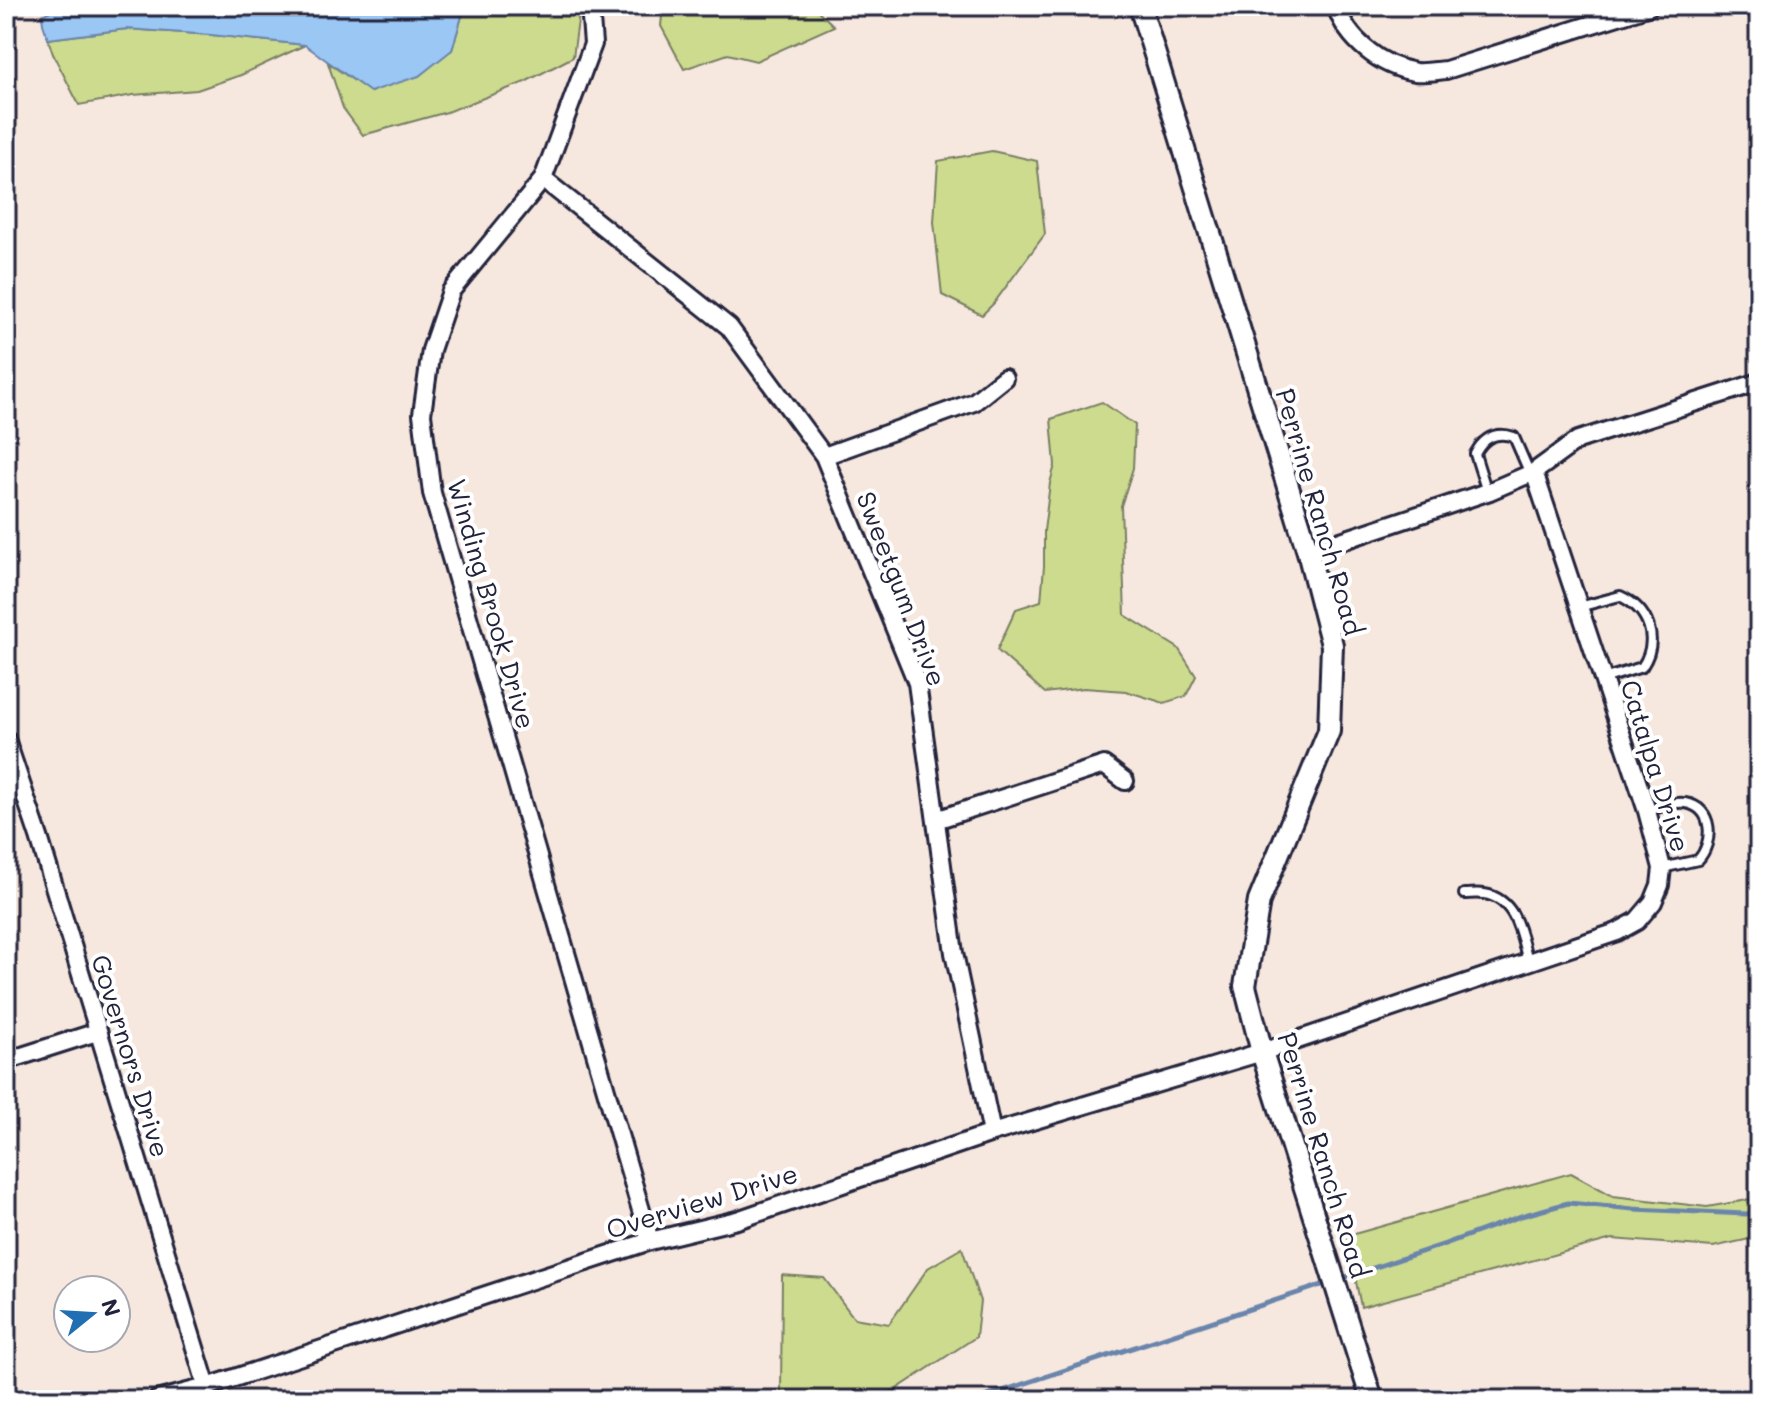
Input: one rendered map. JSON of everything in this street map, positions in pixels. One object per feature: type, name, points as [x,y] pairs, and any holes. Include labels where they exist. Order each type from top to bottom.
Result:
[{"type":"street","name":"Winding Brook Drive","points":[[590,6],[593,44],[543,179],[451,291],[431,350],[422,414],[432,493],[650,1241]]},
{"type":"street","name":"Perrine Ranch Road","points":[[1140,6],[1308,552],[1332,645],[1329,731],[1259,901],[1245,986],[1262,1052],[1372,1400]]},
{"type":"street","points":[[1336,6],[1360,46],[1385,63],[1417,72],[1446,70],[1650,6]]},
{"type":"street","name":"Sweetgum Drive","points":[[543,179],[729,327],[824,456],[917,683],[954,953],[992,1133]]},
{"type":"street","points":[[824,456],[974,402],[1004,378]]},
{"type":"street","points":[[1308,552],[1487,492],[1532,473],[1578,440],[1759,382]]},
{"type":"street","name":"Catalpa Drive","points":[[1262,1052],[1617,932],[1637,921],[1653,902],[1660,885],[1662,868],[1647,811],[1532,473]]},
{"type":"street","name":"Governors Drive","points":[[6,739],[39,837],[207,1387]]},
{"type":"street","points":[[936,820],[1104,765],[1125,781]]},
{"type":"street","points":[[6,1061],[97,1032]]},
{"type":"street","name":"Overview Drive","points":[[157,1400],[207,1387],[650,1241],[737,1220],[992,1133],[1262,1052]]},
{"type":"lane","points":[[1487,492],[1475,454],[1487,438],[1505,434],[1514,437],[1532,473]]},
{"type":"lane","points":[[1579,607],[1620,596],[1636,605],[1650,628],[1651,648],[1642,667],[1603,679]]},
{"type":"lane","points":[[1647,811],[1683,802],[1699,810],[1709,825],[1709,841],[1698,860],[1662,868]]},
{"type":"lane","points":[[1464,894],[1485,894],[1509,907],[1528,962]]},
{"type":"green space","points":[[465,6],[580,6],[573,57],[525,82],[447,112],[363,135],[343,108],[328,63],[371,92],[452,50]]},
{"type":"green space","points":[[663,6],[813,6],[834,26],[756,61],[728,54],[684,69],[661,26]]},
{"type":"green space","points":[[127,29],[305,45],[241,75],[197,90],[133,95],[79,105],[48,39]]},
{"type":"green space","points":[[992,151],[1037,161],[1045,234],[982,315],[942,295],[934,222],[938,161]]},
{"type":"green space","points":[[1102,402],[1135,425],[1133,468],[1121,506],[1125,615],[1178,648],[1196,676],[1186,696],[1164,703],[1126,691],[1084,688],[1045,693],[997,650],[1016,609],[1041,601],[1044,531],[1055,465],[1051,419]]},
{"type":"green space","points":[[1571,1173],[1613,1196],[1707,1207],[1759,1198],[1759,1237],[1713,1247],[1612,1239],[1361,1307],[1347,1236]]},
{"type":"green space","points":[[962,1248],[980,1301],[976,1337],[895,1390],[864,1400],[802,1400],[781,1394],[782,1275],[824,1278],[854,1318],[889,1324],[928,1268]]},
{"type":"water","points":[[60,6],[465,6],[452,50],[419,76],[370,92],[305,45],[127,29],[48,39],[42,15]]},
{"type":"waterway","points":[[1337,1280],[1521,1216],[1568,1203],[1634,1209],[1759,1212]]},
{"type":"waterway","points":[[975,1400],[1328,1283]]}]
